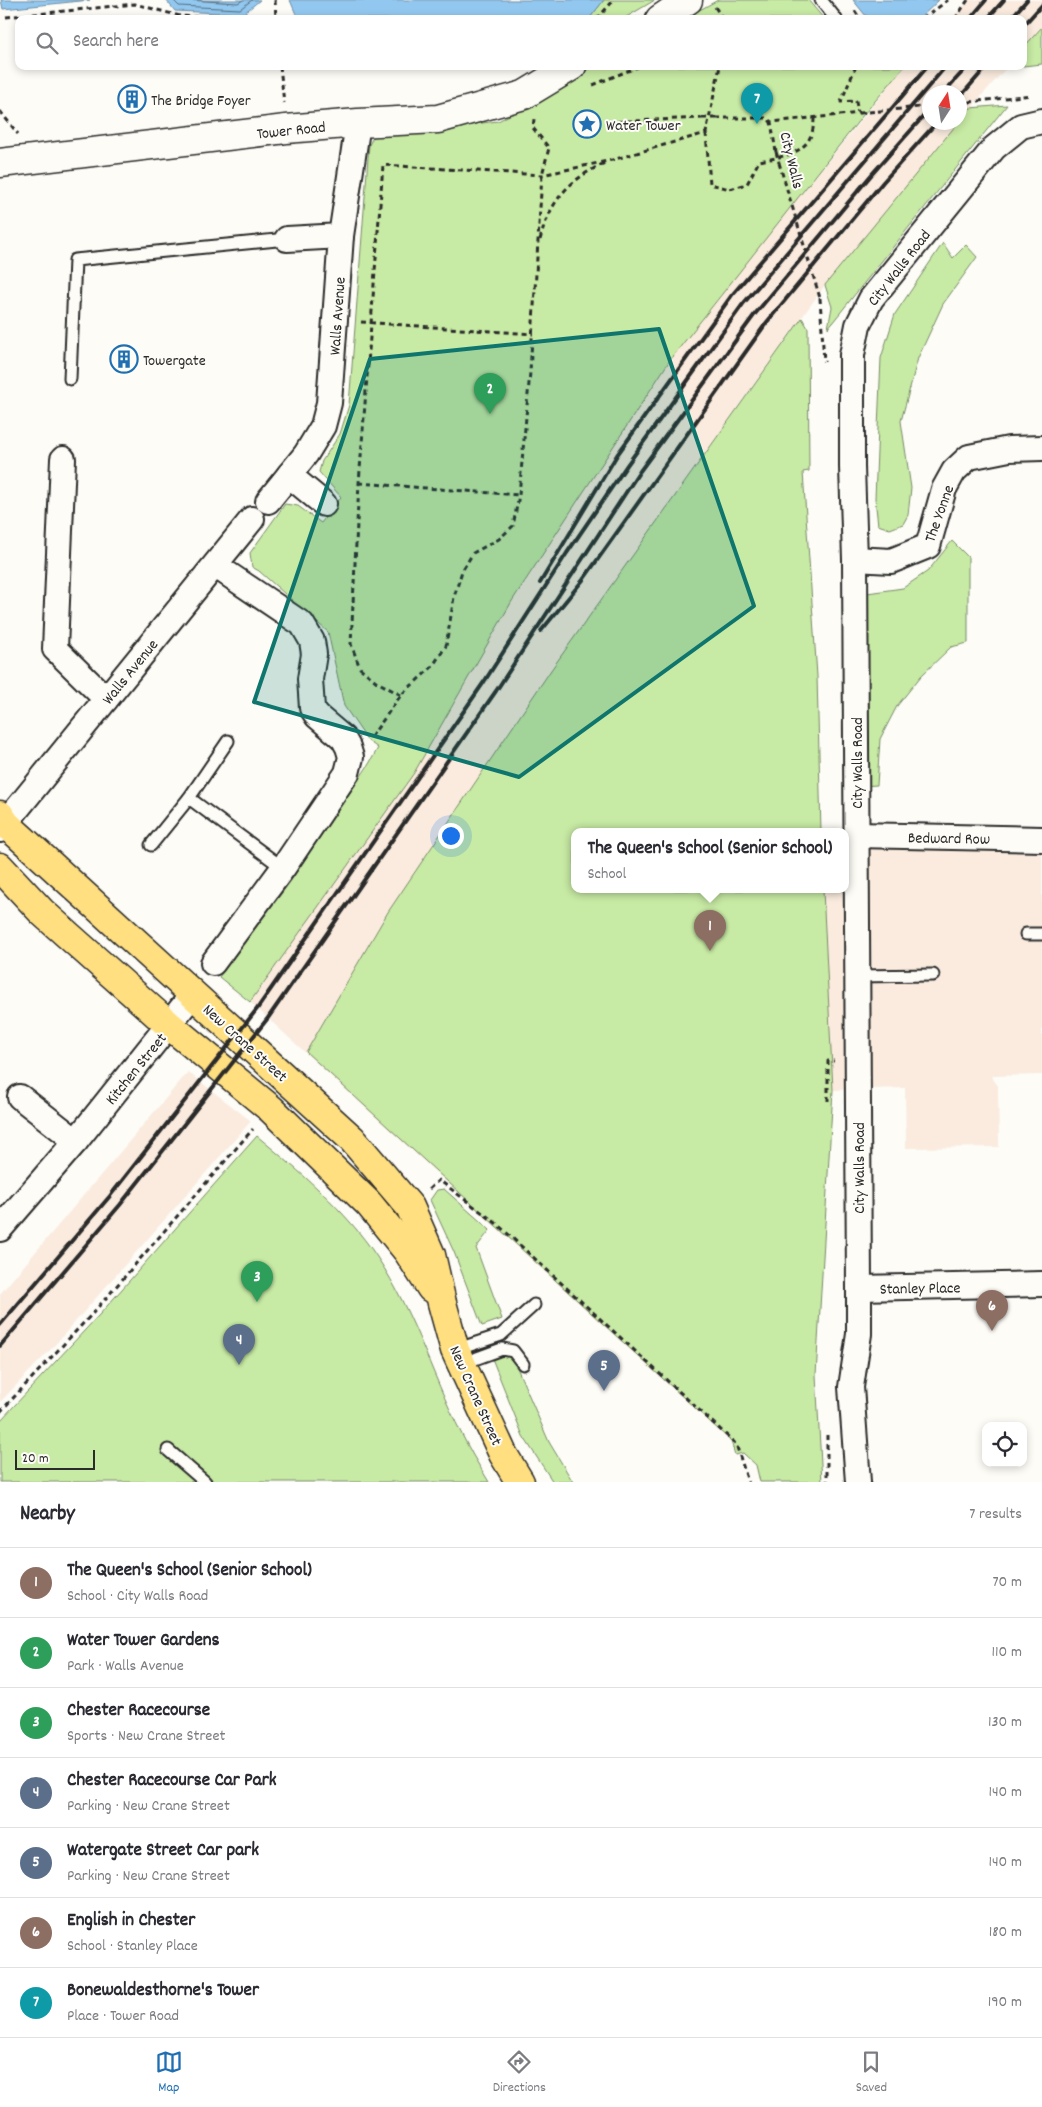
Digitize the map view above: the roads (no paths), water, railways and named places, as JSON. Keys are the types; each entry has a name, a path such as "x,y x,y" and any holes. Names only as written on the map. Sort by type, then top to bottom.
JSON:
{"main road":[{"name":"New Crane Street","path":"2,823 352,1139 410,1207 431,1255 442,1304 458,1357 502,1454 520,1482"},
{"name":"New Crane Street","path":"0,866 42,912 169,1025 271,1109 369,1204 408,1252 442,1304"}],"street":[{"path":"669,15 700,2"},
{"name":"Tower Road","path":"0,163 286,129 438,119 524,95 580,76"},
{"name":"City Walls Road","path":"858,1482 851,1387 859,1334 855,559 852,467 852,354 858,325 871,299 994,148 1021,126 1042,122"},
{"name":"Walls Avenue","path":"268,501 306,454 323,426 329,403 341,236 358,123"},
{"path":"287,239 341,236"},
{"name":"The Yonne","path":"855,559 891,561 928,546 944,489 954,471 969,457 1009,449 1042,448"},
{"path":"63,459 55,649 106,699"},
{"path":"289,475 324,504"},
{"name":"Walls Avenue","path":"2,823 216,566 252,519"},
{"path":"213,964 283,868 347,774 351,757 343,738 317,716 312,708 310,679 314,654 312,642 302,624 216,566"},
{"name":"Bedward Row","path":"856,835 1042,839"},
{"name":"Kitchen Street","path":"0,1229 76,1141 193,994"},
{"path":"20,1097 76,1141"},
{"name":"Stanley Place","path":"859,1288 1042,1284"}],"lane":[{"path":"821,0 833,15"},
{"path":"70,379 75,260 287,239"},
{"path":"151,845 189,798 228,741"},
{"path":"189,798 283,868"},
{"path":"1026,934 1042,934"},
{"path":"856,976 933,975"},
{"path":"458,1357 501,1335 534,1305"},
{"path":"458,1357 502,1349 512,1351 523,1364"},
{"path":"168,1450 205,1482"}],"water":[{"path":"1,0 90,0 3,9"},
{"path":"166,0 260,0 243,14 175,11"},
{"path":"290,0 604,0 592,15 296,15"},
{"path":"853,0 939,0 923,15 865,15"}],"railway":[{"path":"973,15 986,0"},
{"path":"991,15 1004,0"},
{"path":"1014,15 1027,0"},
{"path":"1027,22 1042,5"},
{"path":"540,583 617,455 732,295 925,70"},
{"path":"0,1325 110,1196 257,1009 484,682 567,553 627,465 743,304 943,70"},
{"path":"950,85 964,70"},
{"path":"967,89 984,70"},
{"path":"0,1346 120,1205 268,1018 496,691 640,471 755,314 872,174 922,118"},
{"path":"541,631 583,580 767,322 883,182 930,130"}],"place":[{"name":"The Bridge Foyer","path":"132,99"},
{"name":"Water Tower","path":"587,124"},
{"name":"Bonewaldesthorne's Tower","path":"757,124"},
{"name":"Towergate","path":"124,359"},
{"name":"Water Tower Gardens","path":"490,414"},
{"name":"The Queen's School (Senior School)","path":"710,951"},
{"name":"Chester Racecourse","path":"257,1302"},
{"name":"English in Chester","path":"992,1331"},
{"name":"Chester Racecourse Car Park","path":"239,1365"},
{"name":"Watergate Street Car park","path":"604,1391"}]}
